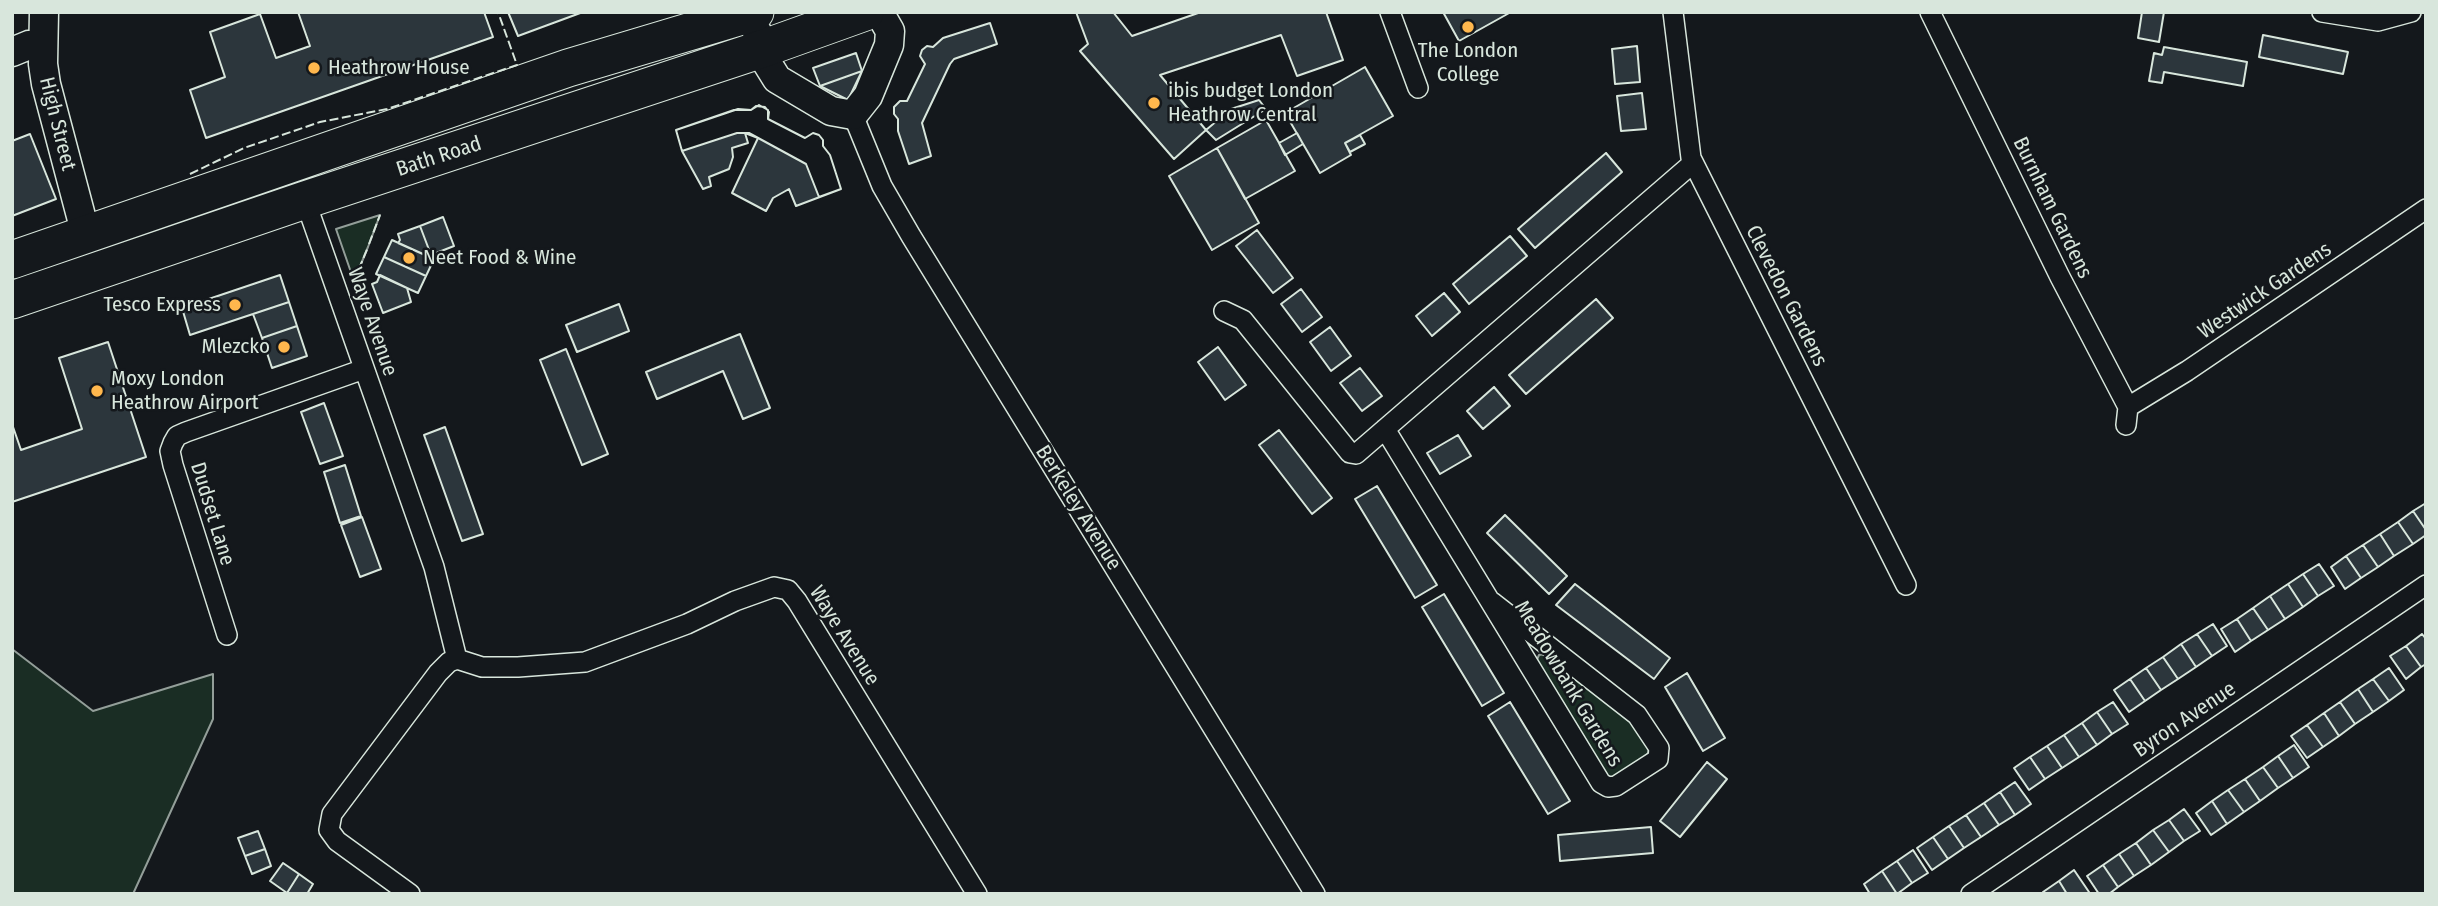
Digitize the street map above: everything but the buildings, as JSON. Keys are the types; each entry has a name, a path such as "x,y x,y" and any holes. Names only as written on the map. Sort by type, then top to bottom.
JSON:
{"highway":[{"name":"Bath Road","path":"12,260 568,68 755,12"},
{"name":"Bath Road","path":"12,300 865,12"},
{"path":"305,200 302,189 305,172 315,154"}],"street":[{"name":"High Street","path":"44,12 42,44 46,84 86,234"},
{"path":"761,12 757,37 759,50 777,79 831,111 853,115 868,96 887,53 890,31 879,12"},
{"path":"1390,12 1418,88"},
{"name":"Clevedon Gardens","path":"1673,12 1693,163 1906,586"},
{"name":"Burnham Gardens","path":"1930,12 2042,236 2127,416"},
{"path":"2322,12 2378,21 2411,12"},
{"path":"12,52 29,45 42,44"},
{"name":"Berkeley Avenue","path":"853,115 882,186 911,236 1315,894"},
{"path":"1224,311 1243,320 1350,453 1356,454 1693,163"},
{"name":"Waye Avenue","path":"305,200 435,567 457,659 482,667 585,662 687,624 735,601 774,587 788,590 977,894"},
{"name":"Westwick Gardens","path":"2127,416 2187,371 2426,209"},
{"name":"Dudset Lane","path":"227,635 173,465 170,451 173,443 177,436 186,432 364,369"},
{"name":"Meadowbank Gardens","path":"1385,429 1601,783 1608,787 1616,786 1658,759 1659,748 1637,715 1492,602"},
{"name":"Byron Avenue","path":"1970,894 2426,585"},
{"path":"410,894 337,841 329,830 330,822 332,814 438,673 449,662 457,659"}],"green space":[{"path":"380,215 368,247 354,281 336,229"},
{"path":"12,649 93,711 213,674 213,719 133,894 12,894"},
{"path":"1545,654 1630,721 1649,749 1647,756 1617,777 1608,778 1536,662 1539,655"}],"fence":[{"path":"190,174 244,148 320,122 387,109 517,65 498,12"},
{"path":"369,244 380,215"},
{"path":"354,281 368,247"}],"place":[{"name":"The London College","path":"1468,27"},
{"name":"Heathrow House","path":"314,68"},
{"name":"ibis budget London Heathrow Central","path":"1154,103"},
{"name":"Neet Food & Wine","path":"409,258"},
{"name":"Tesco Express","path":"235,305"},
{"name":"Mlezcko","path":"284,347"},
{"name":"Moxy London Heathrow Airport","path":"97,391"}]}
